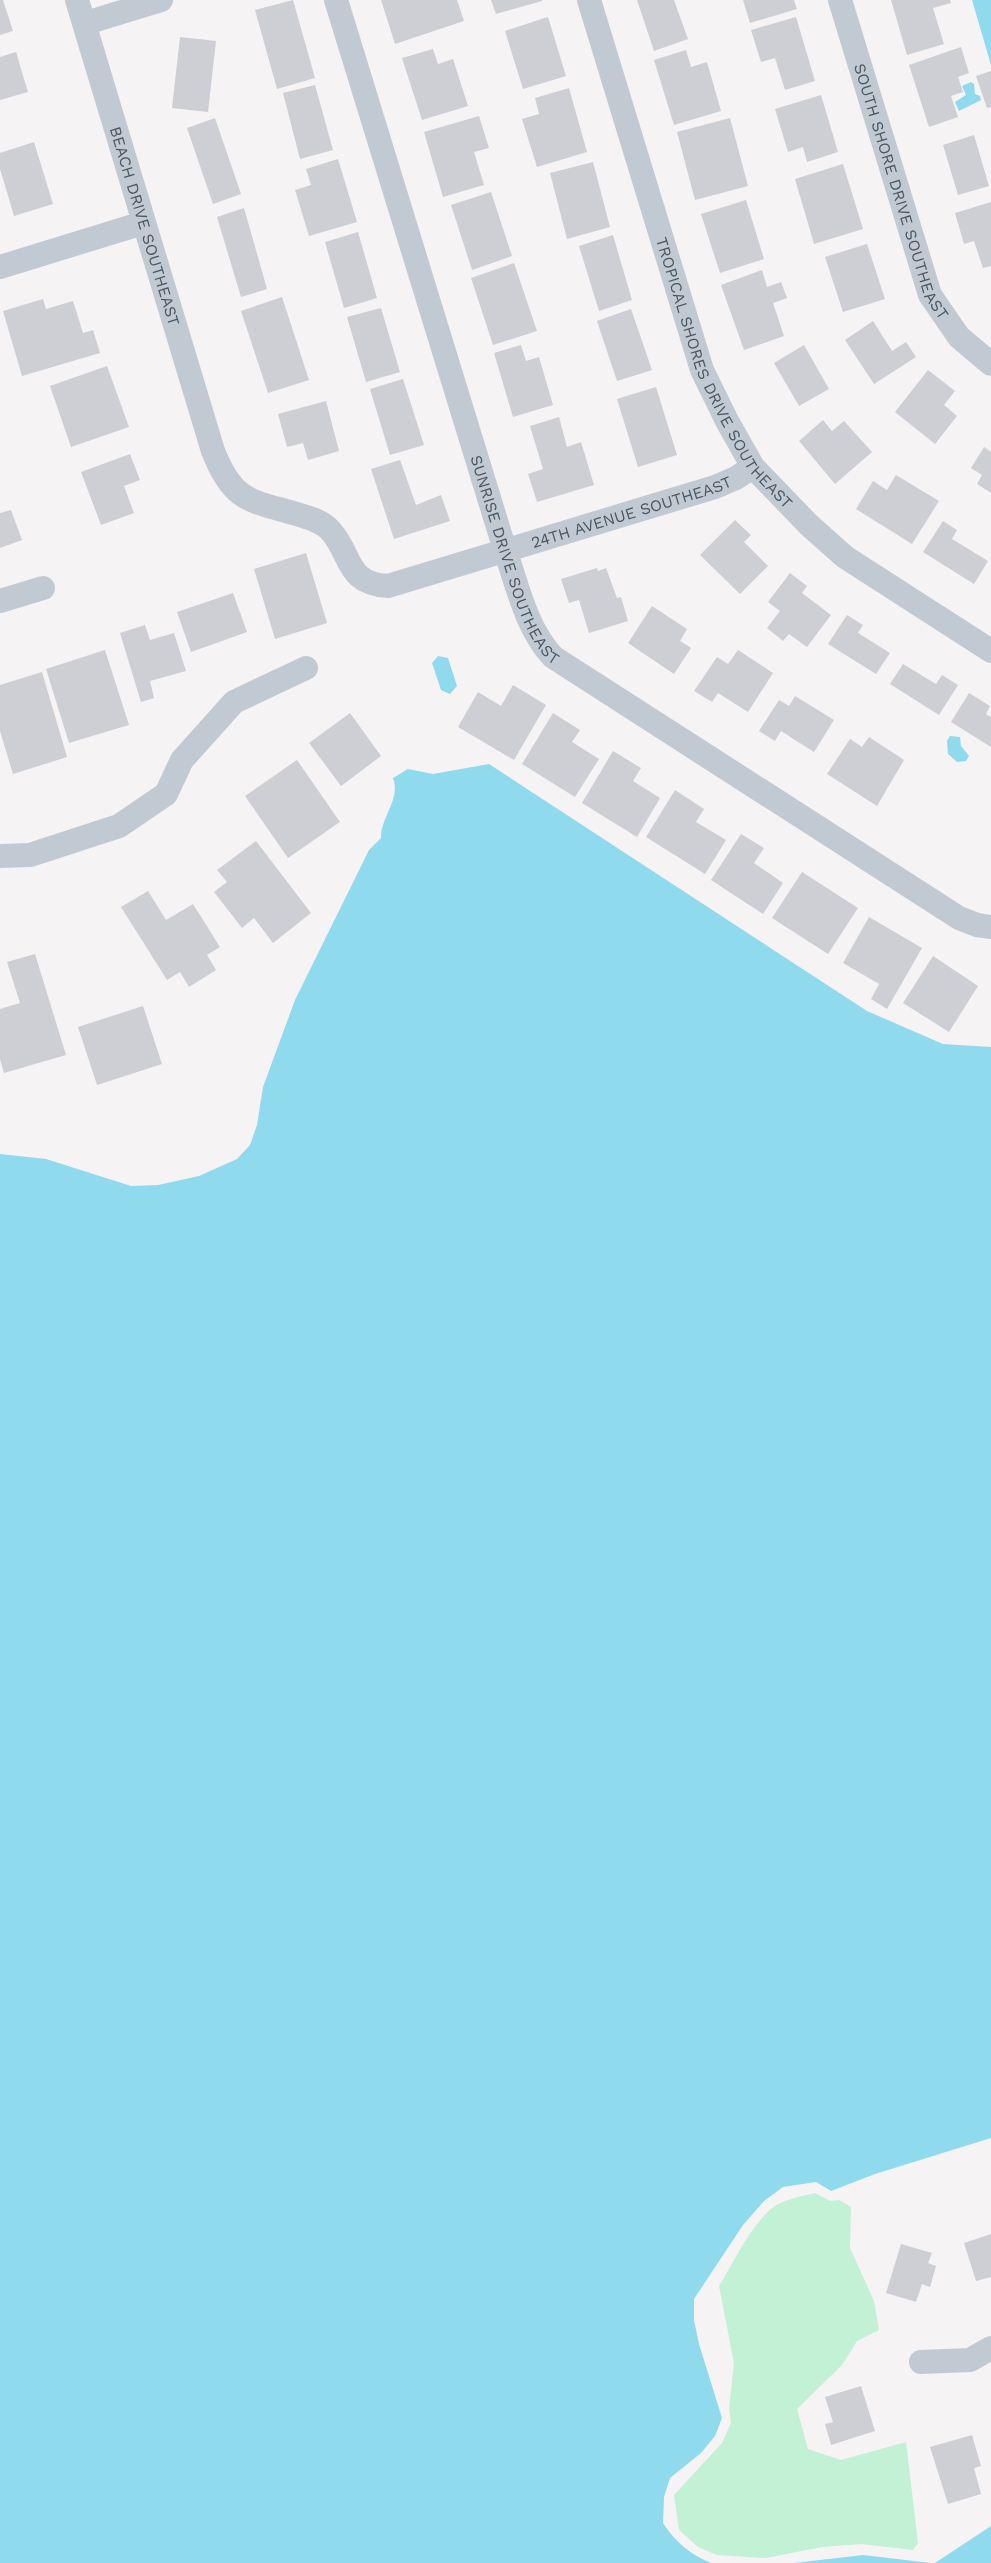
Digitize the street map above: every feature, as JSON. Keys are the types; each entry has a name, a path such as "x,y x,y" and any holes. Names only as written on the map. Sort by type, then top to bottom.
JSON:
{"street":[{"name":"BEACH DRIVE SOUTHEAST","path":"77,0 86,23 143,223 213,451"},
{"path":"86,23 161,0"},
{"name":"SUNRISE DRIVE SOUTHEAST","path":"336,0 505,550 531,628 540,643 553,657 959,918 977,925 991,927"},
{"name":"TROPICAL SHORES DRIVE SOUTHEAST","path":"589,0 702,370 753,467 809,525 845,556 991,651"},
{"name":"SOUTH SHORE DRIVE SOUTHEAST","path":"840,0 930,295 959,337 991,364"},
{"path":"0,267 143,223"},
{"name":"24TH AVENUE SOUTHEAST","path":"213,451 223,475 240,494 259,505 314,519 329,529 361,579 374,585 388,586 715,488 753,467"},
{"path":"0,601 43,588"},
{"path":"0,856 30,855 119,826 166,794 182,760 234,702 306,668"},
{"path":"921,2362 970,2360 991,2348"}],"green space":[{"path":"815,2193 830,2201 839,2200 851,2207 850,2248 874,2301 879,2330 857,2341 842,2365 797,2409 808,2449 841,2460 906,2442 918,2543 913,2550 862,2544 822,2547 766,2558 717,2555 698,2547 679,2530 674,2495 722,2443 731,2423 729,2408 734,2363 719,2286 751,2232 767,2213 784,2201"}],"water":[{"path":"972,0 991,0 991,65"},
{"path":"971,82 974,84 975,94 980,96 981,100 959,111 955,102 966,95 962,86"},
{"path":"438,656 448,658 457,686 450,694 441,690 432,663"},
{"path":"950,736 960,737 961,746 969,756 966,761 957,762 948,754 947,741"},
{"path":"489,764 867,1011 943,1044 991,1047 991,2138 875,2174 831,2191 816,2182 783,2187 764,2201 743,2225 694,2299 694,2320 699,2344 722,2418 715,2436 701,2453 670,2478 664,2497 663,2523 684,2547 711,2563 0,2563 0,1154 46,1159 131,1186 158,1185 199,1176 237,1159 250,1145 257,1125 263,1087 295,1000 369,850 381,838 384,822 393,800 395,786 393,778 408,769 433,774"},
{"path":"991,2526 991,2563 935,2563"},
{"path":"863,2555 931,2563 794,2563"}],"building":[{"path":"0,0 3,0 13,31 0,35"},
{"path":"293,0 315,78 277,89 255,10"},
{"path":"381,0 457,0 464,21 395,44"},
{"path":"491,0 542,0 542,1 496,14"},
{"path":"637,0 674,0 688,39 654,51"},
{"path":"743,0 794,0 797,9 750,23"},
{"path":"891,0 950,0 951,3 933,8 944,44 907,55"},
{"path":"548,17 566,76 523,89 505,31"},
{"path":"796,17 815,81 785,90 775,58 761,62 751,30"},
{"path":"180,37 216,41 208,112 172,108"},
{"path":"961,47 969,73 958,77 963,92 951,96 958,117 929,127 909,65"},
{"path":"433,49 438,64 453,59 468,106 422,120 402,58"},
{"path":"686,50 691,67 707,62 721,111 674,125 654,60"},
{"path":"16,52 28,92 0,100 0,57"},
{"path":"991,71 991,107 987,108 976,76"},
{"path":"315,85 333,150 300,159 283,93"},
{"path":"569,88 587,152 537,167 522,119 539,114 535,98"},
{"path":"821,95 838,152 807,162 803,147 788,152 775,109"},
{"path":"479,116 489,148 474,152 484,185 443,197 424,132"},
{"path":"215,118 241,194 213,204 187,128"},
{"path":"730,118 748,186 695,200 677,132"},
{"path":"974,135 989,186 958,195 943,145"},
{"path":"34,142 53,204 14,216 0,169 0,153"},
{"path":"338,159 357,222 309,236 295,190 311,185 306,169"},
{"path":"593,162 610,227 567,239 550,173"},
{"path":"843,164 863,229 814,244 795,179"},
{"path":"491,192 512,256 472,270 451,205"},
{"path":"746,200 764,259 720,273 701,214"},
{"path":"991,202 991,266 983,268 974,241 964,244 955,213"},
{"path":"244,208 267,289 241,297 217,217"},
{"path":"358,232 377,298 344,308 325,242"},
{"path":"613,235 632,300 599,311 579,246"},
{"path":"867,244 885,299 843,312 825,257"},
{"path":"514,263 537,331 493,345 471,278"},
{"path":"762,270 767,287 781,282 787,298 773,303 784,336 744,350 721,285"},
{"path":"282,297 309,380 268,393 241,311"},
{"path":"43,299 46,309 73,301 83,333 93,330 100,353 22,376 3,311"},
{"path":"381,308 400,372 366,382 347,317"},
{"path":"631,309 652,370 617,381 597,321"},
{"path":"873,321 892,351 906,342 916,357 874,384 845,340"},
{"path":"521,345 526,361 539,357 553,405 513,417 494,353"},
{"path":"804,345 829,389 799,406 774,363"},
{"path":"107,366 129,427 71,447 50,386"},
{"path":"928,370 955,391 944,405 957,416 935,444 895,412"},
{"path":"403,379 424,445 390,455 370,389"},
{"path":"656,387 677,455 638,467 617,399"},
{"path":"326,401 339,451 308,460 303,443 287,447 278,414"},
{"path":"559,417 567,447 581,442 594,485 537,502 528,474 543,469 530,426"},
{"path":"823,420 832,431 844,421 872,452 835,484 799,441"},
{"path":"984,447 991,452 991,493 977,484 982,475 971,468"},
{"path":"130,454 140,480 124,486 134,513 101,525 81,472"},
{"path":"400,460 416,505 441,495 450,521 394,539 371,469"},
{"path":"896,475 939,501 912,544 856,509 873,481 887,490"},
{"path":"11,510 22,540 0,548 0,513"},
{"path":"735,520 751,535 744,542 768,566 740,594 700,555"},
{"path":"943,521 957,530 952,539 988,561 974,584 923,552"},
{"path":"306,553 327,623 275,639 254,569"},
{"path":"597,568 598,571 606,568 617,598 621,597 628,621 589,633 579,600 569,603 561,579"},
{"path":"790,573 807,586 802,593 831,615 807,647 789,634 783,641 767,628 780,611 768,602"},
{"path":"233,593 247,632 191,652 177,612"},
{"path":"652,606 687,629 680,641 691,648 674,674 628,643"},
{"path":"847,615 863,625 858,633 890,653 876,674 828,644"},
{"path":"145,625 150,640 174,633 186,671 150,681 154,698 141,702 120,633"},
{"path":"105,650 129,725 69,743 46,669"},
{"path":"738,650 773,673 748,712 718,693 712,702 694,691 717,657 728,664"},
{"path":"903,664 936,684 942,675 958,685 939,715 890,684"},
{"path":"42,672 67,757 13,774 0,731 0,685"},
{"path":"513,685 546,705 514,760 458,727 478,692 501,706"},
{"path":"969,693 990,706 986,714 991,717 991,747 951,722"},
{"path":"795,696 834,720 814,752 781,731 775,741 759,731 779,700 789,706"},
{"path":"350,713 381,756 341,786 309,743"},
{"path":"553,713 580,730 572,742 599,759 575,797 522,764"},
{"path":"869,737 904,760 877,806 827,774 850,739 862,747"},
{"path":"613,751 641,768 633,781 660,798 637,837 582,803"},
{"path":"297,760 340,822 288,858 245,796"},
{"path":"675,790 704,809 696,822 726,840 705,874 646,837"},
{"path":"741,834 764,848 754,863 783,883 763,914 711,880"},
{"path":"256,841 311,913 273,943 254,918 242,928 214,892 227,882 217,870"},
{"path":"802,872 858,908 828,954 772,918"},
{"path":"148,891 166,920 193,904 220,947 207,955 216,970 189,987 180,972 167,980 121,907"},
{"path":"869,917 922,948 887,1009 871,999 879,984 843,963"},
{"path":"35,954 66,1055 4,1073 0,1059 0,1009 20,1003 7,962"},
{"path":"933,956 978,986 949,1032 903,1003"},
{"path":"143,1006 162,1064 97,1085 78,1027"},
{"path":"991,2234 991,2277 976,2281 964,2243"},
{"path":"901,2244 932,2253 928,2263 936,2266 930,2287 922,2284 916,2302 886,2293"},
{"path":"861,2386 875,2431 831,2445 825,2424 833,2422 825,2397"},
{"path":"972,2435 981,2466 974,2468 981,2494 948,2504 930,2447"}]}
